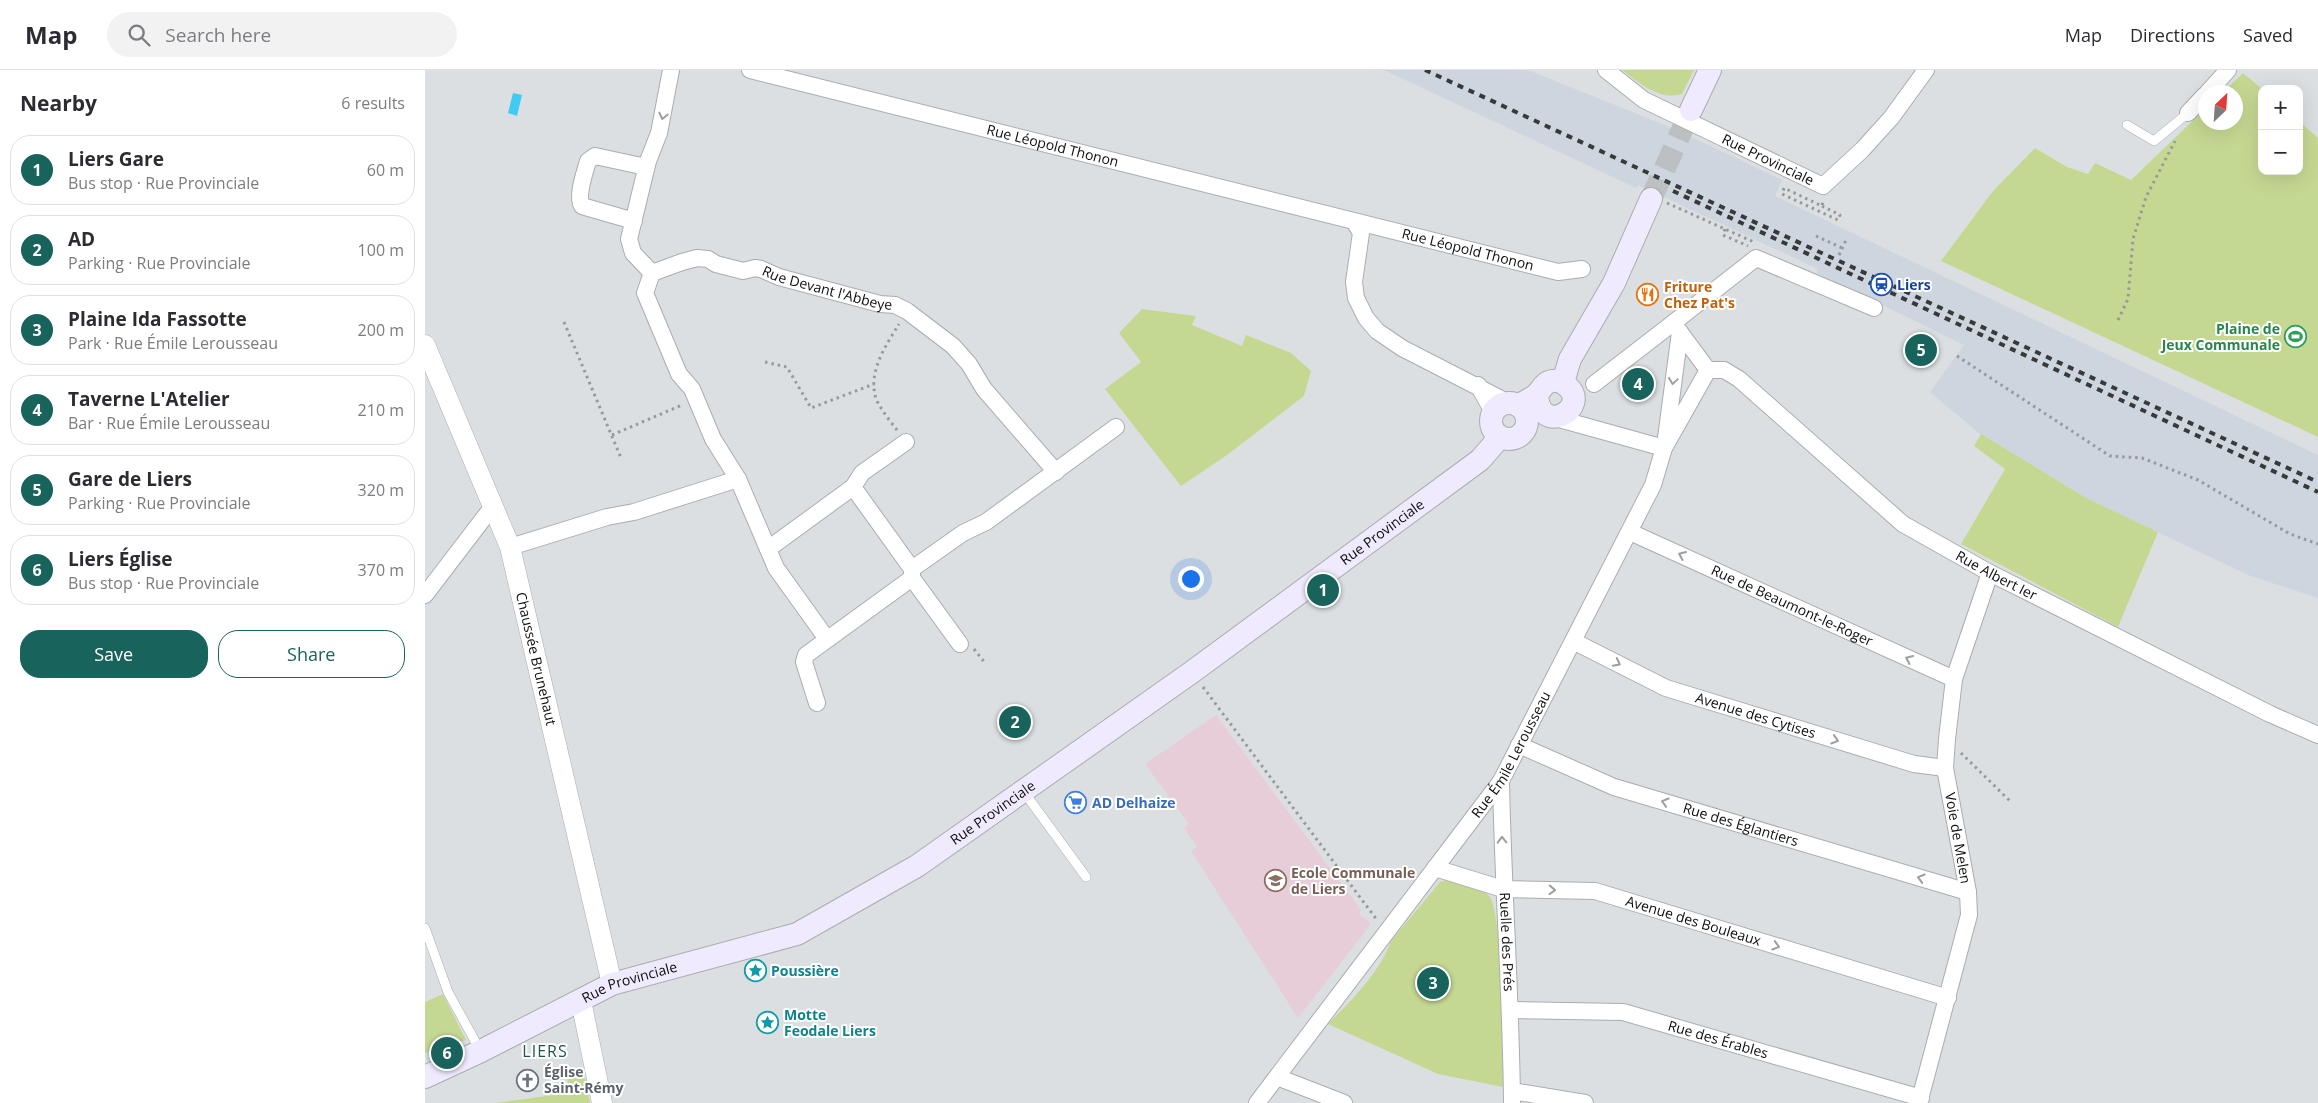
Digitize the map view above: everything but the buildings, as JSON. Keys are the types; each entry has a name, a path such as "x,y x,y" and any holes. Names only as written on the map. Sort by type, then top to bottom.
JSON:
{"main road":[{"path":"1691,110 1710,70"},
{"path":"1568,392 1552,381 1543,385 1526,410 1524,431 1518,437 1509,440 1500,437 1493,431 1490,422 1526,410 1562,416 1570,410 1568,392 1570,359 1614,283 1658,200"},
{"name":"Rue Provinciale","path":"425,1077 581,1001 611,984 797,934 917,866 1193,672 1480,460 1500,437"}],"street":[{"path":"671,70 659,133 647,164 629,239 630,245 633,253 652,273 645,293 679,374 692,390 713,439 737,479 776,568 827,639"},
{"name":"Rue Léopold Thonon","path":"750,70 1355,223 1558,272 1582,268"},
{"name":"Rue Provinciale","path":"1606,70 1644,100 1823,186 1862,150 1891,118 1927,70"},
{"path":"2215,85 2228,70"},
{"path":"2188,114 2198,103"},
{"path":"634,221 582,206 579,198 588,161 595,156 647,164"},
{"path":"1355,223 1361,234 1354,282 1357,298 1366,318 1377,332 1402,348 1478,384 1526,410 1664,448 1677,328"},
{"path":"1594,384 1677,328 1758,252 1874,308"},
{"name":"Rue Devant l'Abbeye","path":"652,273 697,258 708,259 716,264 743,271 755,268 761,269 779,277 871,302 895,305 907,311 953,346 969,364 984,390 1056,472"},
{"path":"1677,328 1708,370"},
{"name":"Chaussée Brunehaut","path":"425,345 511,547 611,984"},
{"name":"Rue Émile Lerousseau","path":"1257,1103 1501,781 1630,532 1653,485 1664,448 1708,370"},
{"name":"Rue Albert Ier","path":"1708,370 1724,370 1739,379 1903,524 1989,573 2270,714 2318,735"},
{"path":"1568,392 1589,426"},
{"path":"817,703 804,662 806,655 963,533 986,522 1116,427"},
{"path":"767,549 853,487 862,473 906,442"},
{"path":"511,547 607,517 634,512 737,479"},
{"path":"853,487 960,644"},
{"path":"425,595 493,506"},
{"name":"Rue de Beaumont-le-Roger","path":"1630,532 1954,679"},
{"name":"Voie de Melen","path":"1920,1101 1969,915 1968,892 1945,768 1954,679 1989,573"},
{"name":"Avenue des Cytises","path":"1573,641 1666,688 1914,764 1945,768"},
{"name":"Rue des Églantiers","path":"1519,745 1615,787 1968,892"},
{"name":"Ruelle des Prés","path":"1501,781 1503,889 1511,1010 1512,1097"},
{"name":"Avenue des Bouleaux","path":"1435,868 1503,889 1595,891 1948,998"},
{"path":"581,1001 602,1103"},
{"name":"Rue des Érables","path":"1511,1010 1623,1012 1920,1101"},
{"path":"1277,1076 1344,1103"},
{"path":"1512,1097 1585,1103"}],"lane":[{"path":"2127,125 2155,141 2188,114"},
{"path":"1023,792 1086,877"},
{"path":"425,928 448,992 481,1051"}],"path":[{"path":"2118,320 2128,299 2133,239 2146,197 2176,139"},
{"path":"1822,206 1823,186"},
{"path":"1784,188 1822,206 1841,215 1838,220 1782,194 1784,188"},
{"path":"1658,200 1725,229 1758,252"},
{"path":"1725,229 1723,235 1758,250 1758,252"},
{"path":"1816,236 1842,248"},
{"path":"1839,255 1846,240"},
{"path":"906,442 877,402 874,384 882,351 907,311"},
{"path":"564,322 621,458"},
{"path":"1957,356 2110,456 2142,458 2198,480 2290,534 2318,544"},
{"path":"765,362 787,367 811,408 874,384"},
{"path":"611,435 696,399"},
{"path":"1193,672 1386,932"},
{"path":"1947,739 2012,803"}],"shaded area":[{"path":"1384,70 1528,70 1677,130 1782,180 1775,196 2318,455 2318,598 2248,575 2086,498 1980,434 1930,392 1964,345 1817,273 1818,269 1638,185 1636,188"},
{"name":"Ecole Communale de Liers","path":"1216,715 1361,910 1359,914 1371,924 1298,1018 1191,851 1197,847 1184,828 1189,824 1145,764"}],"green space":[{"path":"1622,70 1694,70 1682,94 1674,96 1650,90"},
{"path":"2243,73 2258,86 2258,175 2303,175 2303,125 2318,138 2318,437 1941,261 1993,191 2035,148 2067,167 2088,174 2095,163 2131,180 2198,116 2198,130 2243,130 2243,85 2230,85"},
{"path":"1142,309 1196,316 1192,325 1242,346 1246,335 1291,353 1311,371 1304,396 1227,455 1181,486 1105,389 1141,362 1119,333"},
{"path":"1981,434 2086,498 2158,532 2118,627 1961,544 2005,469 1974,446"},
{"path":"1448,880 1471,886 1486,893 1490,897 1494,908 1503,987 1508,1088 1438,1074 1328,1024 1364,986 1380,964 1391,941 1440,882"},
{"path":"443,994 466,1040 425,1053 425,1002"},
{"path":"584,1075 590,1103 495,1103 562,1094 561,1084 568,1083 567,1077"}],"water":[{"path":"513,93 522,95 517,116 508,113"}],"tunnel":[{"path":"1651,199 1691,110"}],"railway":[{"path":"1425,70 2318,482"},
{"path":"1673,191 2318,492"}],"place":[{"name":"Liers","path":"1881,285"},
{"name":"Friture Chez Pat's","path":"1648,295"},
{"name":"Plaine de Jeux Communale","path":"2296,337"},
{"name":"Gare de Liers","path":"1921,350"},
{"name":"Taverne L'Atelier","path":"1638,384"},
{"name":"Liers Gare","path":"1323,590"},
{"name":"AD","path":"1015,722"},
{"name":"AD Delhaize","path":"1076,803"},
{"name":"Ecole Communale de Liers","path":"1275,881"},
{"name":"Poussière","path":"755,971"},
{"name":"Plaine Ida Fassotte","path":"1433,983"},
{"name":"Motte Feodale Liers","path":"768,1023"},
{"name":"Liers Église","path":"447,1053"},
{"name":"Église Saint-Rémy","path":"528,1080"}],"district":[{"name":"LIERS","path":"545,1051"}]}
